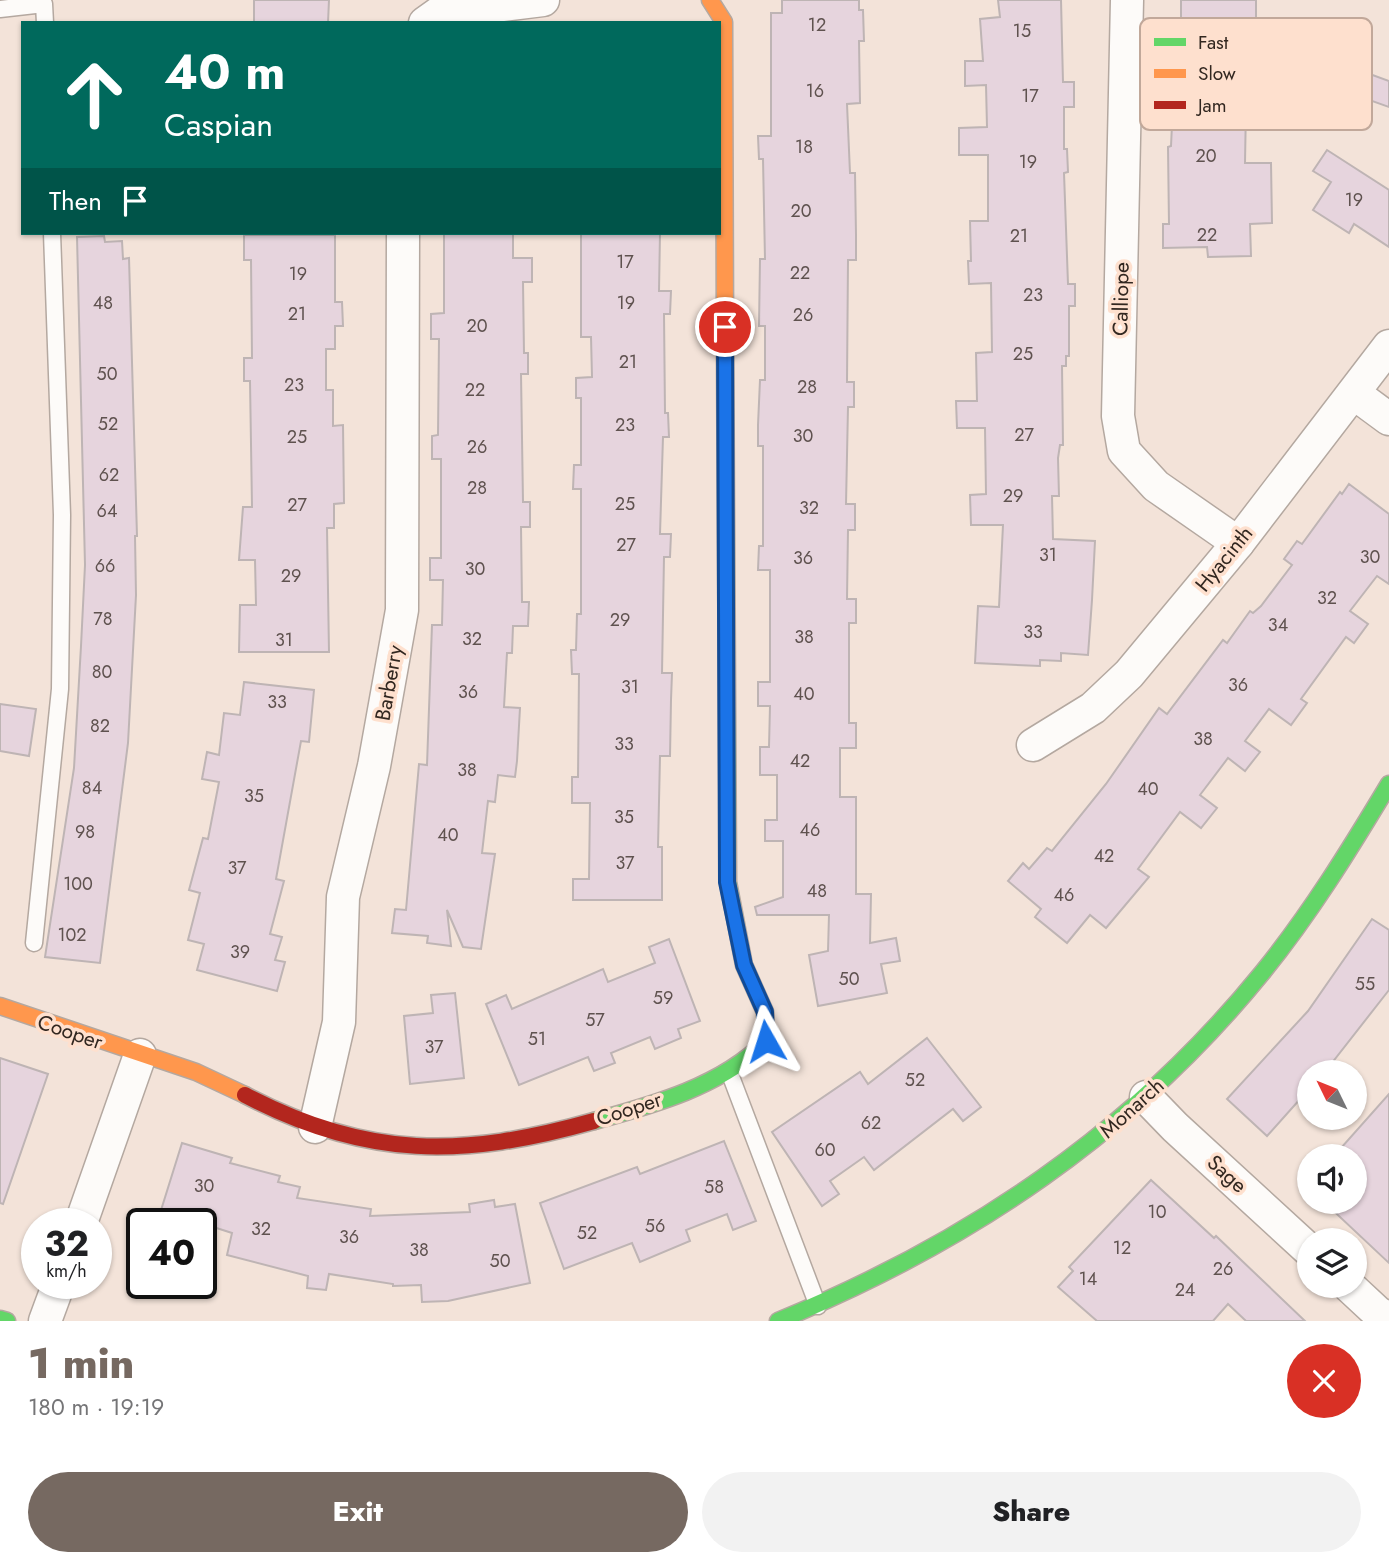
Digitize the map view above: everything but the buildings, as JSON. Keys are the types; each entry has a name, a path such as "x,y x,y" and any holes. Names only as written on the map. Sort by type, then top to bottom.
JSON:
{"street":[{"path":"428,21 439,13 542,0"},
{"name":"Cooper","path":"0,1006 140,1055 195,1071 315,1127 374,1143 436,1149 487,1147 547,1135 614,1115 730,1074 750,1060 766,1041 765,1012 744,965 727,882 724,22 710,0"},
{"name":"Calliope","path":"1127,0 1118,416 1122,439 1125,451 1156,486 1237,543"},
{"name":"Barberry","path":"315,1127 339,1021 343,897 374,766 402,610 403,235"},
{"name":"Hyacinth","path":"1033,745 1093,708 1129,674 1237,543 1389,346"},
{"path":"1354,394 1389,419"},
{"name":"Monarch","path":"778,1321 818,1306 955,1239 1072,1159 1146,1097 1243,996 1292,934 1389,783"},
{"path":"85,1208 140,1055"},
{"name":"Sage","path":"1146,1097 1297,1239"},
{"path":"1362,1298 1378,1313 1389,1318"},
{"path":"45,1321 53,1299"},
{"path":"0,1318 7,1321"}],"lane":[{"path":"0,9 44,4 45,21"},
{"path":"34,943 60,689 62,515 52,235"},
{"path":"730,1074 818,1306"}],"traffic: fast":[{"path":"594,1121 663,1101 708,1082 748,1057 766,1041 765,1012 744,965 728,882 725,338"},
{"path":"778,1321 916,1256 980,1219 1042,1178 1102,1133 1158,1084 1212,1031 1280,951 1329,881 1389,784"},
{"path":"0,1319 7,1321"}],"traffic: slow":[{"path":"710,0 724,22 725,338"},
{"path":"0,1006 196,1072 245,1095"}],"traffic: jam":[{"path":"245,1095 290,1116 333,1131 374,1141 416,1146 501,1142 594,1121"}],"route":[{"path":"725,327 727,882 744,965 765,1012 766,1041"}]}
